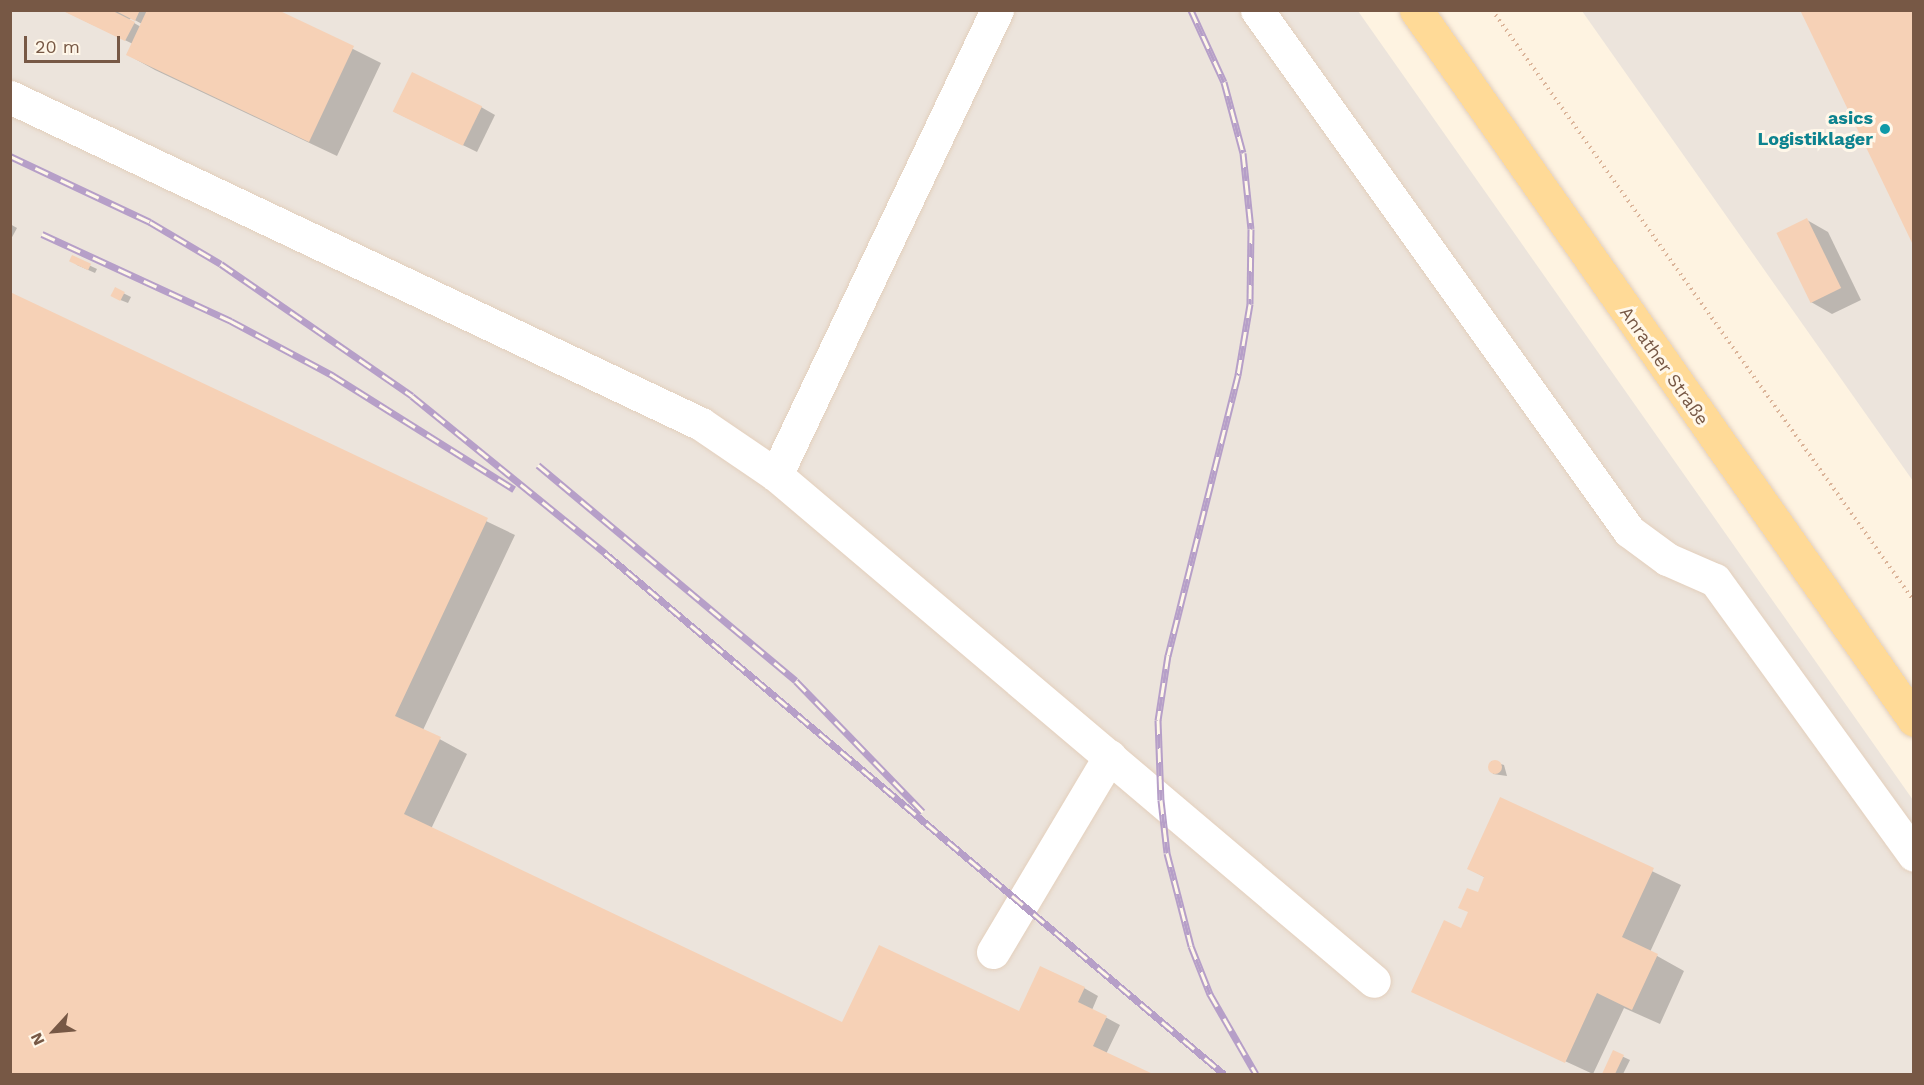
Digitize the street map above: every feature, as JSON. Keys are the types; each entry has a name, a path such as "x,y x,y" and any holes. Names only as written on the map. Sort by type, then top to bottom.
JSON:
{"main road":[{"name":"Anrather Straße","path":"1416,10 1914,720"}],"lane":[{"path":"776,475 997,10"},
{"path":"1257,10 1629,531 1667,559 1715,580 1914,855"},
{"path":"10,97 701,424 776,475 1374,981"},
{"path":"993,952 1110,756"}],"path":[{"path":"1492,10 1914,601"}],"shaded area":[{"path":"10,11 1358,11 1913,800 1913,1074 11,1074"},
{"path":"1582,11 1913,11 1913,481"}],"building":[{"path":"61,10 111,10 135,22 125,41"},
{"path":"114,10 140,10 135,21"},
{"path":"147,10 278,10 354,46 309,142 126,55"},
{"name":"asics Logistiklager","path":"1800,10 1914,10 1914,247"},
{"path":"412,72 482,106 463,146 393,112"},
{"path":"1807,218 1841,288 1811,303 1776,233"},
{"path":"72,255 91,264 88,270 69,261"},
{"path":"115,287 125,292 120,301 110,296"},
{"path":"10,292 488,518 395,716 441,737 404,814 842,1022 879,945 1019,1011 1040,966 1085,987 1078,1002 1107,1016 1093,1046 1153,1074 10,1074"},
{"path":"1495,760 1500,762 1502,767 1500,772 1495,774 1490,772 1488,767 1490,762"},
{"path":"1500,797 1654,868 1622,937 1658,954 1632,1010 1597,993 1565,1063 1411,992 1444,920 1461,928 1468,912 1458,908 1467,888 1478,892 1484,877 1467,869"},
{"path":"1613,1050 1624,1055 1615,1074 1602,1074"}],"railway":[{"path":"1191,10 1224,82 1243,153 1251,229 1250,304 1238,375 1168,655 1158,720 1161,800 1167,853 1191,946 1210,994 1256,1074"},
{"path":"10,156 150,222 221,264 412,396 605,553 1224,1074"},
{"path":"42,234 231,321 332,375 514,489"},
{"path":"538,465 796,681 923,812"}],"place":[{"name":"asics Logistiklager","path":"1885,129"}]}
